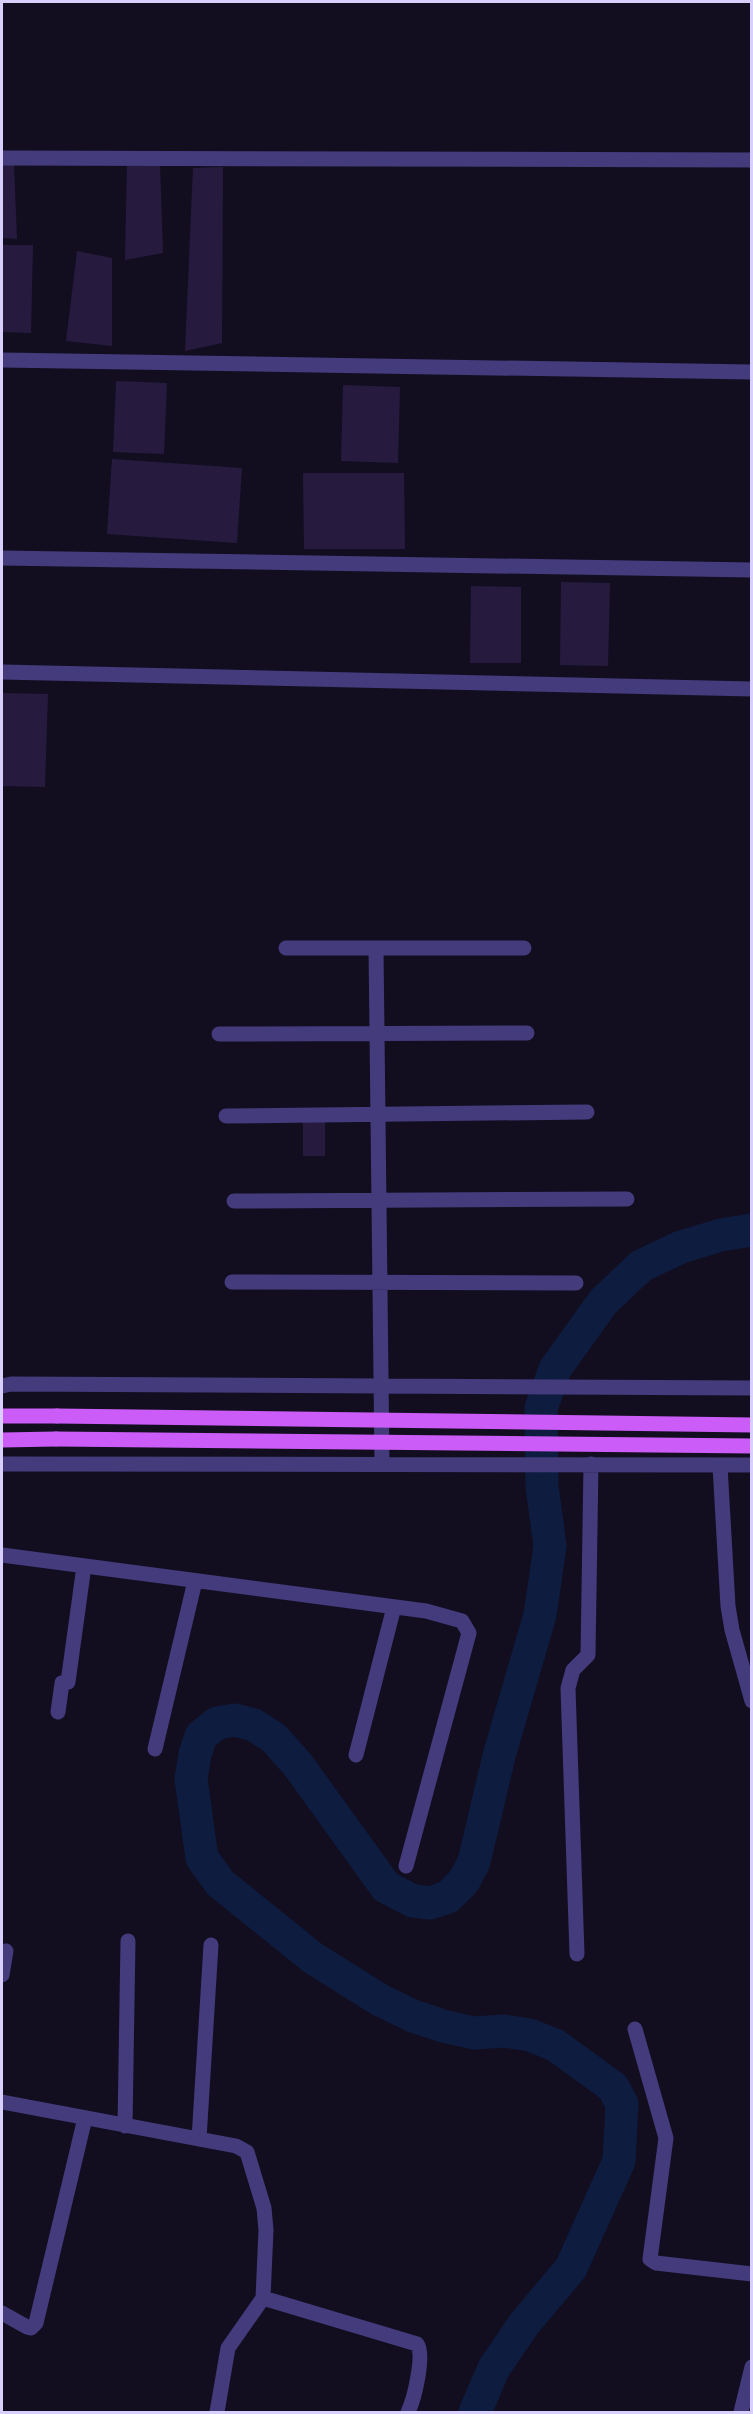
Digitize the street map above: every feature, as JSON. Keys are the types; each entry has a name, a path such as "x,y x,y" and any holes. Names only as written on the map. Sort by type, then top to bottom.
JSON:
{"main road":[{"path":"2,1416 752,1425"},
{"path":"2,1440 752,1446"}],"street":[{"path":"2,158 752,160"},
{"path":"2,360 752,372"},
{"path":"2,558 752,570"},
{"path":"2,672 752,690"},
{"path":"286,948 524,948"},
{"path":"376,948 382,1463"},
{"path":"219,1034 527,1033"},
{"path":"226,1116 587,1112"},
{"path":"234,1201 627,1199"},
{"path":"232,1282 576,1282"},
{"path":"2,1386 12,1384 752,1388"},
{"path":"2,1464 752,1465"},
{"path":"577,1954 568,1688 573,1670 588,1654 587,1465"},
{"path":"720,1466 728,1606 732,1630 752,1701"},
{"path":"2,1555 426,1611 462,1621 469,1633 406,1866"},
{"path":"58,1712 62,1683 68,1682 84,1566"},
{"path":"155,1749 195,1581"},
{"path":"356,1755 393,1607"},
{"path":"125,2126 128,1941"},
{"path":"199,2139 211,1945"},
{"path":"2,1975 6,1951"},
{"path":"635,2029 666,2138 650,2259 656,2263 752,2274"},
{"path":"2,2102 236,2146 247,2152 264,2208 266,2230 263,2298 228,2348 218,2412"},
{"path":"2,2313 27,2327 31,2328 36,2323 85,2118"},
{"path":"263,2298 417,2344 420,2353 414,2399 408,2412"},
{"path":"741,2412 751,2368"}],"building":[{"path":"127,163 160,165 163,253 125,260"},
{"path":"2,165 14,165 17,239 2,238"},
{"path":"223,167 222,343 185,351 193,168"},
{"path":"2,245 33,245 31,333 2,332"},
{"path":"77,251 112,258 112,346 66,341"},
{"path":"116,381 167,383 164,454 113,452"},
{"path":"343,385 400,387 398,463 341,461"},
{"path":"112,459 242,468 237,543 107,534"},
{"path":"303,473 404,473 405,549 304,549"},
{"path":"561,582 610,583 608,666 560,665"},
{"path":"471,586 521,587 521,663 470,663"},
{"path":"2,693 48,694 45,787 2,786"},
{"path":"303,1122 325,1122 325,1156 303,1156"}],"waterway":[{"path":"475,2412 494,2368 524,2324 571,2268 619,2161 622,2104 613,2087 555,2045 530,2035 504,2031 474,2033 443,2026 413,2016 380,2000 313,1958 220,1883 202,1858 191,1779 195,1754 201,1736 217,1723 235,1720 254,1725 274,1738 298,1765 386,1887 413,1901 430,1903 448,1897 464,1881 474,1862 499,1756 540,1615 550,1546 542,1486 541,1408 555,1369 603,1302 641,1266 681,1247 721,1235 752,1230"}]}
